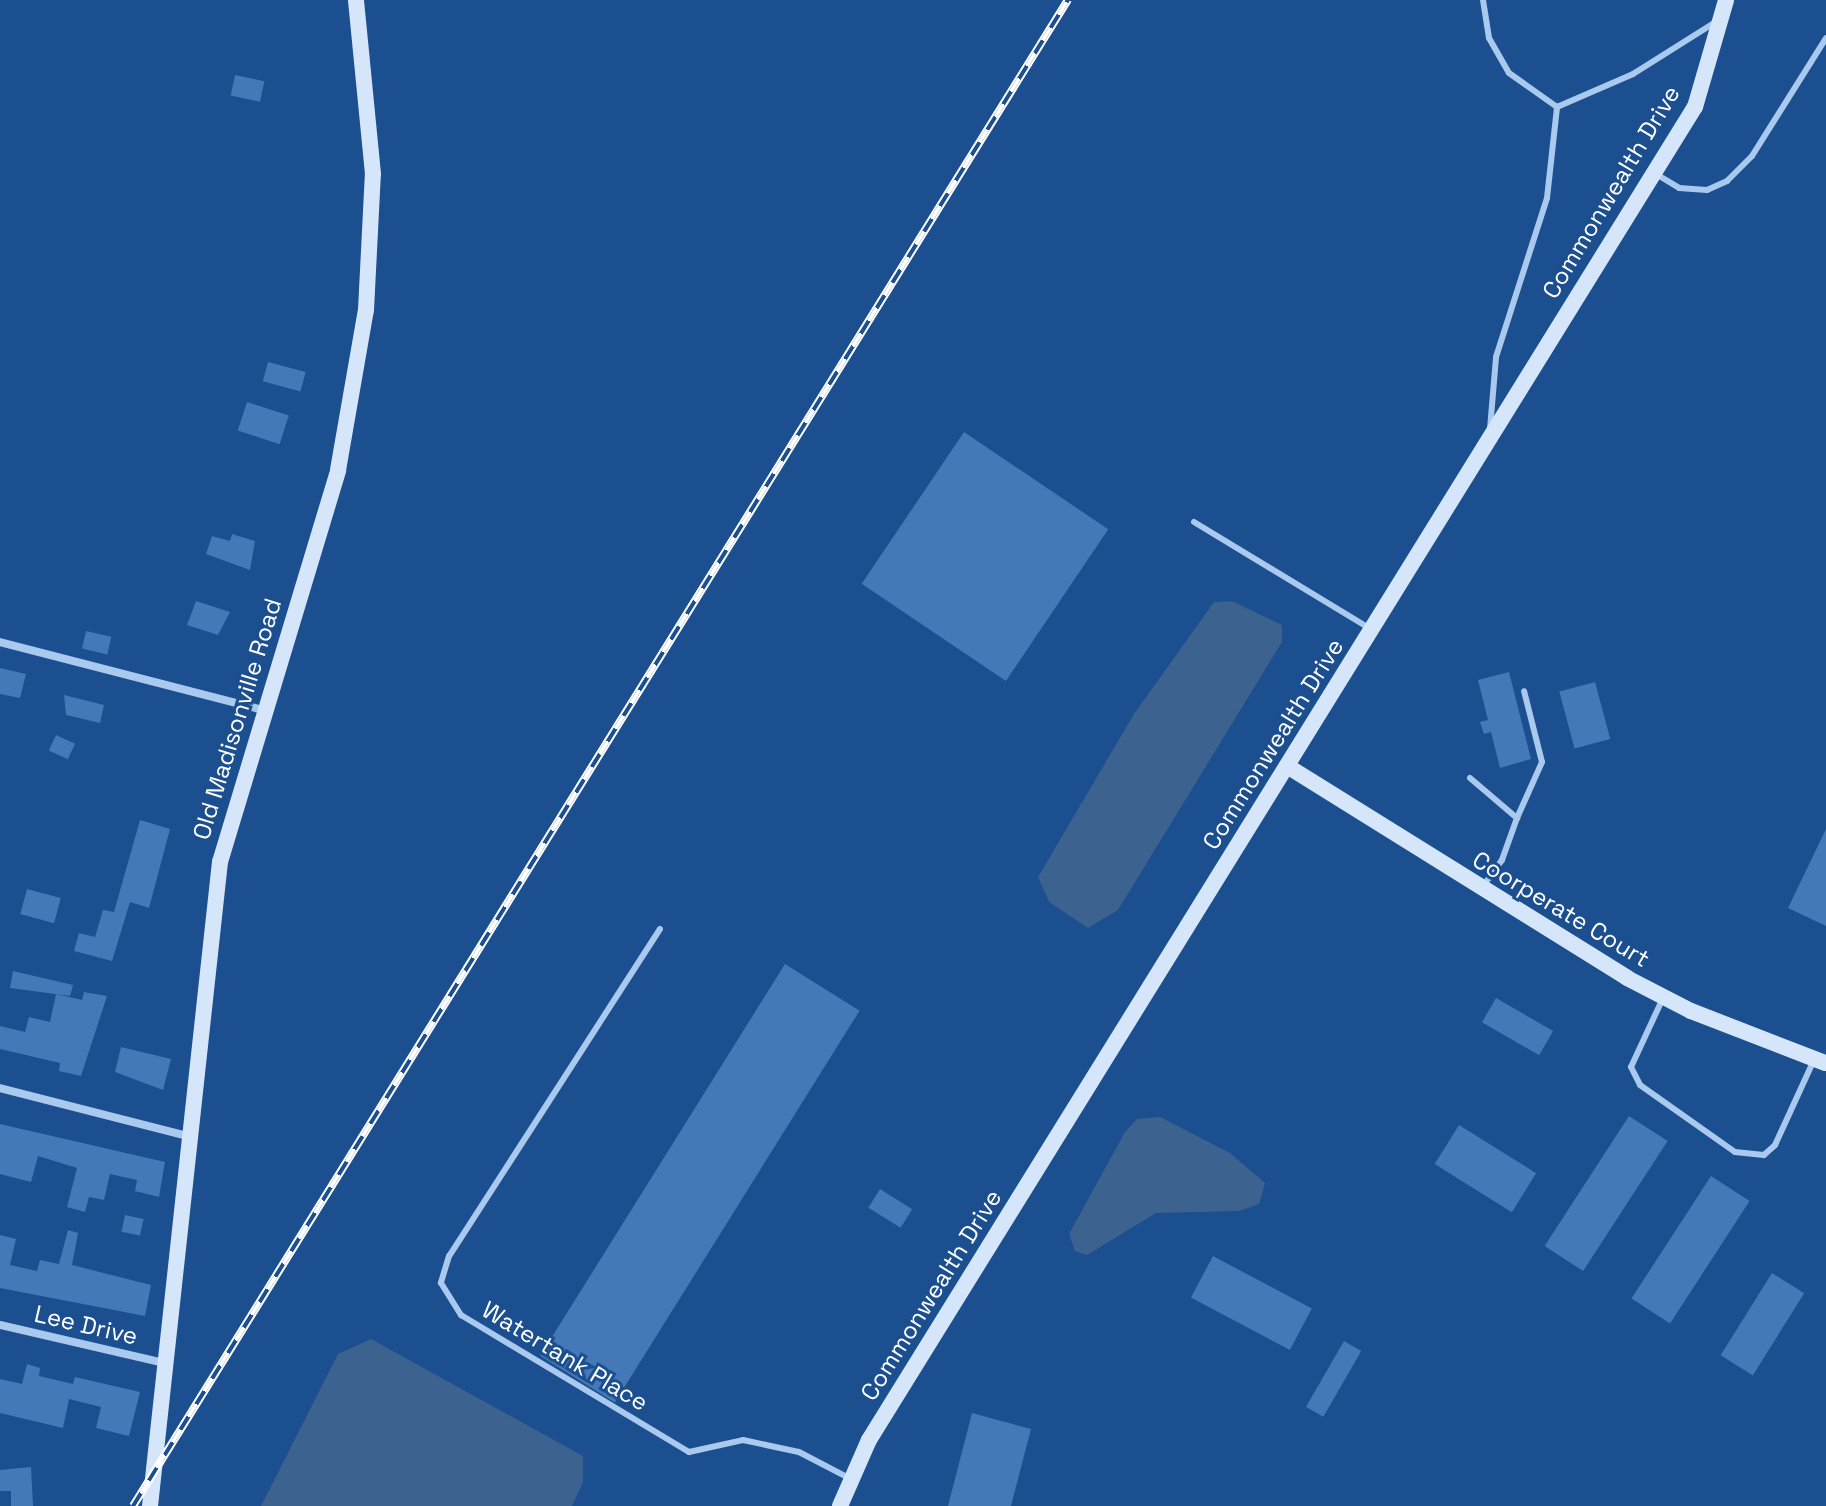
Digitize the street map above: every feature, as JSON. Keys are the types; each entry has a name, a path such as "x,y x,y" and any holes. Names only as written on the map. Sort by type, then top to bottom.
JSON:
{"street":[{"name":"Old Madisonville Road","path":"150,1506 187,1136 220,862 262,710 338,470 366,310 373,174 356,0"},
{"name":"Commonwealth Drive","path":"840,1506 849,1478 1695,107 1726,0"},
{"path":"0,642 262,710"},
{"name":"Coorperate Court","path":"1287,766 1481,889 1663,997 1820,1061"},
{"path":"0,1088 187,1136"},
{"name":"Lee Drive","path":"0,1325 164,1363"}],"lane":[{"path":"1483,0 1489,38 1509,73 1557,107"},
{"path":"1557,107 1633,74 1723,17"},
{"path":"1655,173 1679,188 1707,190 1727,181 1752,156 1826,38"},
{"path":"1489,440 1496,357 1547,198 1557,107"},
{"path":"1194,522 1374,630"},
{"path":"1481,889 1502,860 1542,762 1524,691"},
{"path":"1470,778 1517,818"},
{"name":"Watertank Place","path":"660,929 449,1256 441,1283 461,1315 689,1452 743,1440 799,1452 849,1478"},
{"path":"1663,997 1635,1052 1636,1076 1735,1152 1764,1155 1775,1145 1820,1061"}],"water":[{"path":"1232,601 1282,625 1282,642 1118,910 1088,928 1049,902 1038,877 1134,714 1214,602"},
{"path":"1160,1117 1230,1153 1265,1183 1259,1204 1239,1211 1156,1213 1087,1255 1075,1251 1069,1234 1125,1132 1137,1119"},
{"path":"371,1339 583,1456 583,1482 572,1506 261,1506 338,1354"}],"building":[{"path":"235,75 264,81 260,102 231,96"},
{"path":"268,362 306,372 300,391 263,381"},
{"path":"247,402 289,416 280,444 238,431"},
{"path":"964,432 1108,529 1006,681 862,584"},
{"path":"232,534 255,541 250,570 206,554 212,536 230,541"},
{"path":"196,601 230,612 218,635 187,625"},
{"path":"86,631 111,637 107,654 82,649"},
{"path":"0,668 26,674 20,698 0,694"},
{"path":"1509,672 1531,759 1500,768 1491,732 1484,734 1480,722 1488,720 1478,680"},
{"path":"1595,682 1610,739 1575,749 1559,692"},
{"path":"64,695 104,705 100,723 66,715"},
{"path":"56,735 75,744 68,759 49,750"},
{"path":"140,820 170,829 149,908 130,902 112,961 74,951 79,933 95,937 103,910 114,912"},
{"path":"1826,829 1826,926 1788,908"},
{"path":"27,889 61,898 54,923 20,914"},
{"path":"785,964 860,1011 615,1402 540,1356"},
{"path":"13,971 73,985 70,996 10,988"},
{"path":"84,992 107,996 81,1076 59,1071 60,1063 0,1049 0,1026 25,1032 29,1017 50,1022 56,994 82,1000"},
{"path":"1496,998 1553,1031 1539,1055 1482,1022"},
{"path":"121,1047 171,1059 163,1090 115,1072"},
{"path":"1629,1116 1668,1141 1583,1271 1545,1246"},
{"path":"0,1124 165,1162 159,1197 135,1191 137,1180 110,1174 104,1200 89,1197 85,1212 67,1207 77,1168 38,1156 31,1182 0,1174"},
{"path":"1459,1125 1536,1173 1512,1212 1435,1164"},
{"path":"1711,1176 1750,1201 1670,1323 1631,1298"},
{"path":"880,1189 912,1209 901,1228 868,1208"},
{"path":"125,1215 144,1219 140,1236 121,1232"},
{"path":"68,1230 78,1233 72,1265 151,1285 145,1316 0,1288 0,1235 16,1239 10,1265 37,1271 40,1260 59,1264"},
{"path":"1213,1256 1312,1309 1290,1350 1191,1297"},
{"path":"1772,1273 1804,1293 1753,1375 1721,1355"},
{"path":"1344,1341 1361,1351 1323,1417 1306,1407"},
{"path":"27,1364 40,1368 39,1376 73,1384 75,1377 140,1392 129,1436 96,1428 101,1407 69,1399 63,1428 0,1413 0,1379 22,1384"},
{"path":"972,1413 1031,1429 1011,1506 948,1506"},
{"path":"31,1467 33,1506 11,1506 11,1491 0,1491 0,1470"}],"railway":[{"path":"133,1506 1068,0"}]}
